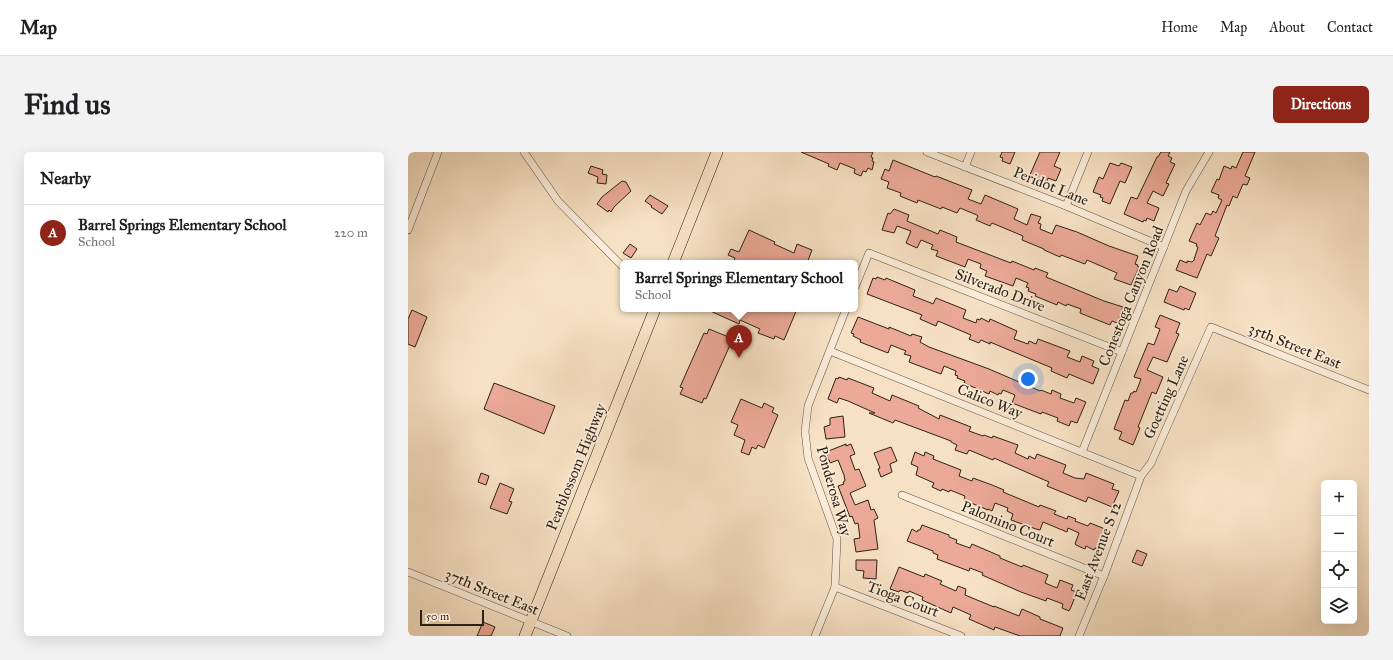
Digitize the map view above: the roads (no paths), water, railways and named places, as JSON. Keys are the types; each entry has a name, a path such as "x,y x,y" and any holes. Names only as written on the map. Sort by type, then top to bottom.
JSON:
{"main road":[{"path":"674,260 717,152"},
{"name":"Pearblossom Highway","path":"525,636 654,312"}],"street":[{"path":"408,230 438,152"},
{"path":"524,152 558,201 620,264"},
{"name":"Peridot Lane","path":"926,152 1066,206 1164,247"},
{"path":"965,167 971,152"},
{"path":"1066,206 1088,152"},
{"name":"Conestoga Canyon Road","path":"1082,452 1186,191 1209,152"},
{"name":"Silverado Drive","path":"858,280 869,253 1122,352"},
{"name":"Ponderosa Way","path":"815,636 835,587 837,539 808,458 805,431 808,406 845,312"},
{"name":"35th Street East","path":"1212,327 1369,390"},
{"name":"Goetting Lane","path":"1141,476 1151,463 1212,327"},
{"name":"Calico Way","path":"830,351 1141,476"},
{"name":"East Avenue S 12","path":"1079,636 1104,576 1141,476"},
{"name":"Palomino Court","path":"902,495 1104,576"},
{"name":"37th Street East","path":"408,572 567,636"},
{"name":"Tioga Court","path":"835,587 961,636"}],"place":[{"name":"Barrel Springs Elementary School","path":"739,358"}]}
